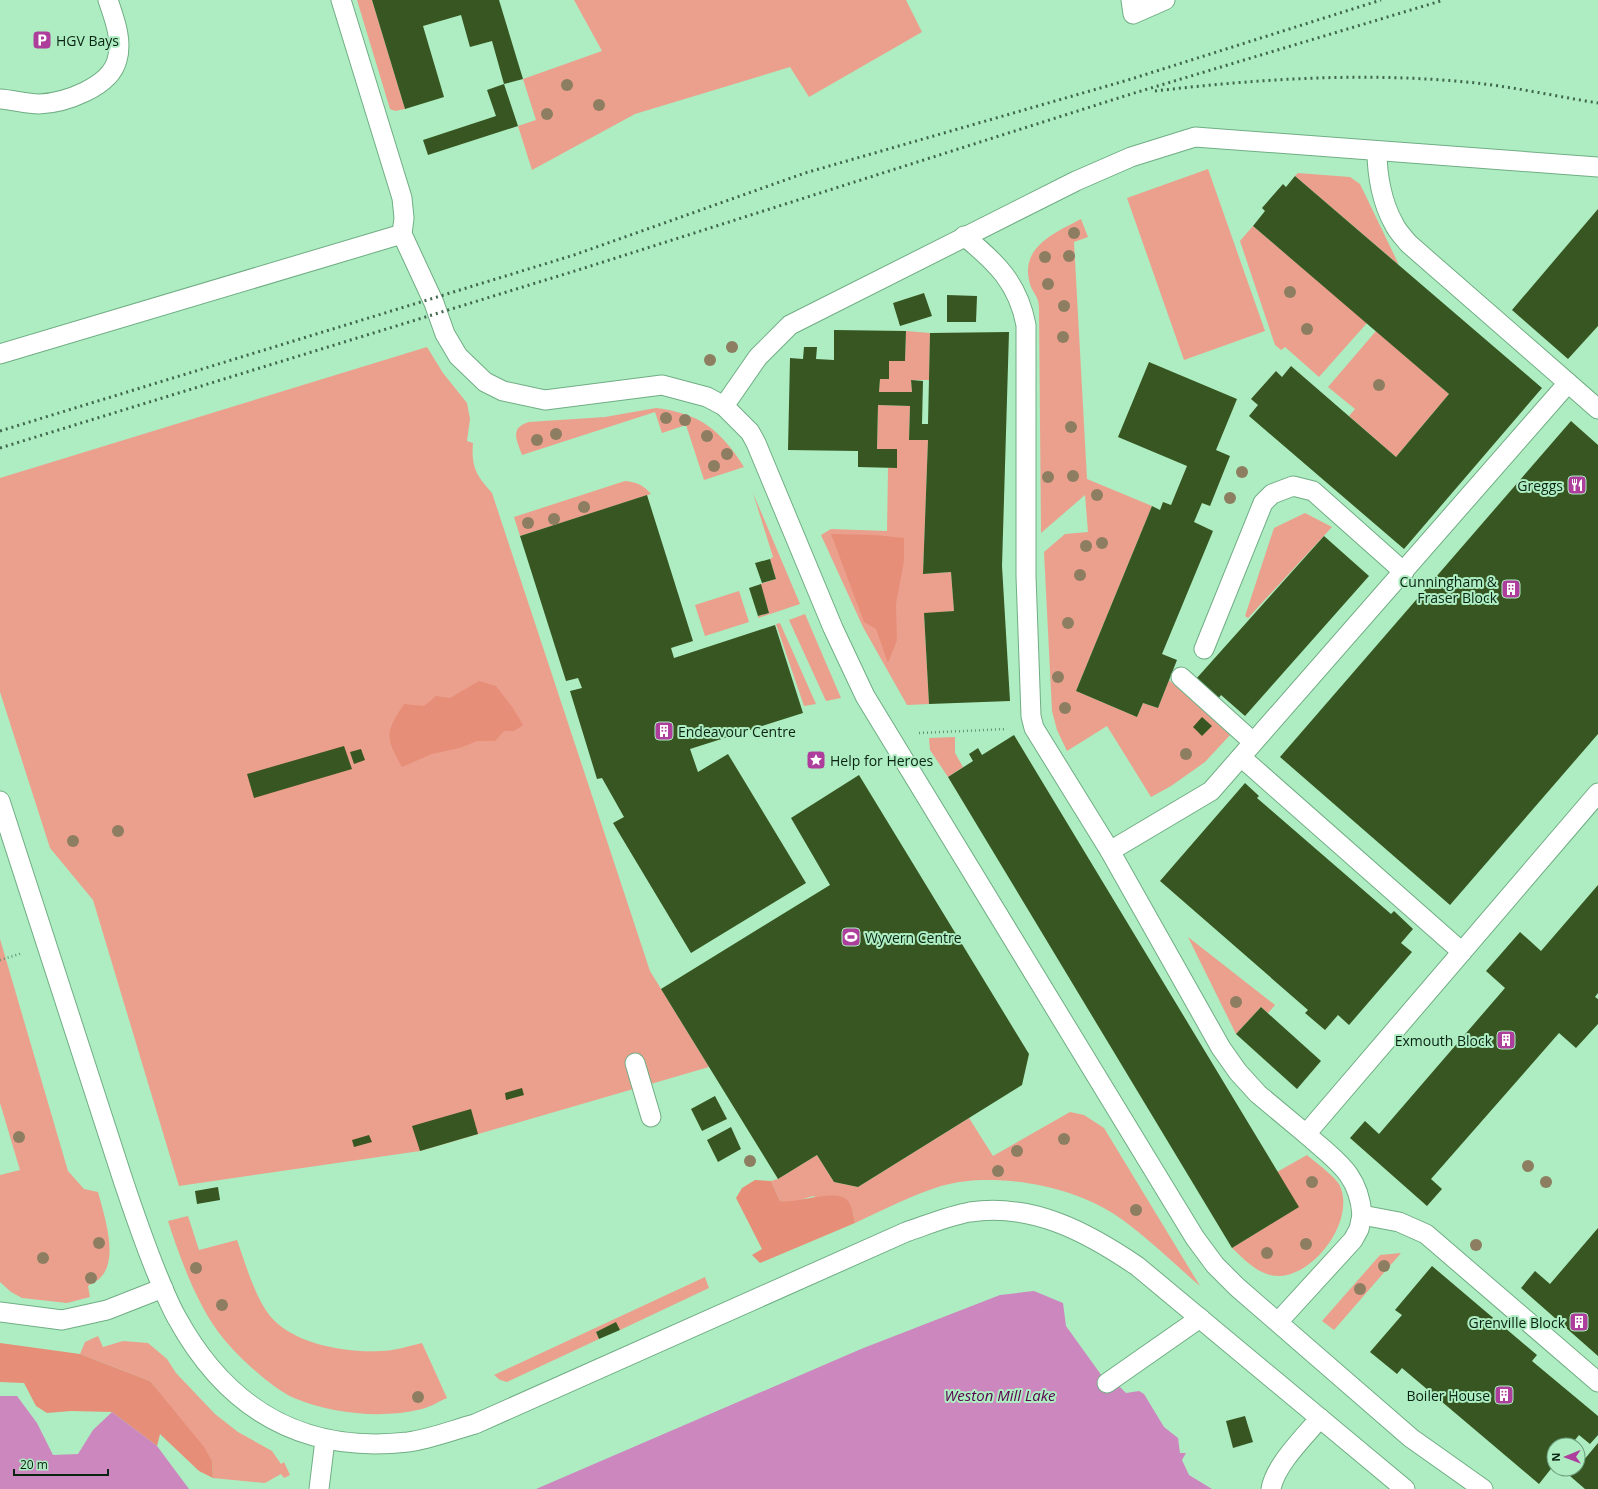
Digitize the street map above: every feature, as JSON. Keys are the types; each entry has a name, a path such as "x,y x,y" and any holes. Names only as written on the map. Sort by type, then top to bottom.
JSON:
{"lane":[{"path":"0,99 39,104 52,102 80,94 93,88 104,79 113,69 118,59 119,40 108,0"},
{"path":"341,0 402,198 404,218 402,234 434,303 445,334 458,356 485,382 503,391 545,400 662,385 707,397 724,406 750,432 756,443 848,662 892,742 1195,1238 1214,1265 1411,1438 1483,1489"},
{"path":"1131,0 1133,14 1165,0"},
{"path":"724,406 758,357 790,325 964,236 1076,181 1124,160 1195,137 1598,168"},
{"path":"1377,151 1377,167 1383,197 1394,225 1409,244 1598,409"},
{"path":"0,354 402,234"},
{"path":"964,236 992,260 1007,278 1022,306 1026,325 1026,576 1031,716 1034,728 1110,851 1221,1048 1238,1072 1258,1094 1306,1134 1348,1173 1355,1183 1361,1200 1362,1215 1359,1229 1353,1240 1278,1322"},
{"path":"1110,851 1211,791 1568,383"},
{"path":"1204,649 1263,503 1272,494 1282,489 1293,486 1313,491 1404,572"},
{"path":"1181,677 1253,742"},
{"path":"1241,757 1462,952"},
{"path":"1306,1134 1598,793"},
{"path":"0,801 141,1234 176,1318 208,1367 227,1386 249,1405 290,1428 325,1440 351,1443 408,1442 424,1439 475,1424 906,1232 969,1212 992,1210 1018,1212 1066,1225 1105,1245 1137,1266 1405,1489"},
{"path":"636,1063 651,1117"},
{"path":"1362,1215 1399,1222 1426,1234 1598,1382"},
{"path":"0,1312 62,1320 107,1310 163,1288"},
{"path":"1107,1383 1200,1318"},
{"path":"1271,1489 1275,1476 1320,1418"},
{"path":"319,1489 325,1440"}],"path":[{"path":"929,733 1034,728"}],"shaded area":[{"path":"357,0 372,0 405,109 395,111 390,109"},
{"path":"574,0 906,0 922,32 809,97 790,67 635,114 532,170 518,126 536,120 523,79 602,51"},
{"path":"1208,169 1265,331 1184,360 1127,198"},
{"path":"1298,173 1350,177 1360,184 1399,265 1295,176"},
{"path":"1081,219 1088,237 1074,242 1087,479 1152,506 1076,691 1137,717 1143,703 1158,708 1169,680 1230,735 1205,762 1171,786 1151,797 1107,726 1067,751 1057,730 1052,711 1044,552 1065,534 1088,532 1085,495 1041,533 1039,307 1038,300 1031,286 1028,271 1030,260 1034,251 1042,243 1051,236"},
{"path":"1253,226 1367,323 1319,377 1285,347 1281,350 1275,345 1240,241"},
{"path":"906,331 930,333 929,380 911,380 912,392 879,392 880,379 889,379 889,361 905,361"},
{"path":"1376,331 1449,394 1396,457 1349,416 1355,409 1328,387"},
{"path":"427,347 443,373 467,403 470,419 467,441 473,443 474,465 478,476 492,493 650,971 709,1067 420,1151 179,1186 93,900 50,848 0,692 0,478"},
{"path":"878,405 910,406 909,439 928,440 923,574 951,572 954,611 924,614 929,704 907,705 863,627 821,535 831,529 887,531 888,468 897,468 897,450 877,449"},
{"path":"656,408 685,414 708,426 727,443 744,467 704,480 686,425 662,433 655,412 522,455 517,440 516,435 519,428 529,422 605,417"},
{"path":"625,481 640,484 651,494 520,536 514,517"},
{"path":"753,493 800,604 758,618 758,616 769,613 760,584 776,579 770,559 773,557"},
{"path":"1305,513 1332,527 1248,618 1245,616 1274,528"},
{"path":"831,534 875,535 904,538 904,561 896,604 897,640 888,663 876,629 864,622"},
{"path":"739,591 749,622 705,636 695,605"},
{"path":"805,614 841,698 826,701 789,620"},
{"path":"780,623 816,704 804,706 776,624"},
{"path":"479,681 496,686 513,708 523,725 514,731 504,731 495,741 477,741 460,748 432,754 402,767 392,749 390,735 393,722 404,704 424,706 436,696 450,698"},
{"path":"955,737 955,753 963,767 948,777 930,750 929,738"},
{"path":"1188,937 1275,1005 1268,1013 1261,1007 1236,1034"},
{"path":"0,939 68,1171 84,1189 98,1192 106,1224 110,1248 106,1269 100,1278 88,1286 90,1297 67,1303 22,1298 11,1292 0,1282 0,1175 20,1170 0,1103"},
{"path":"1070,1112 1084,1115 1104,1128 1200,1286 1147,1239 1114,1214 1076,1195 1053,1188 1007,1181 983,1180 961,1182 941,1186 919,1194 855,1223 853,1212 813,1196 791,1203 780,1201 771,1181 778,1179 817,1155 834,1182 858,1187 969,1118 993,1156"},
{"path":"1307,1155 1330,1174 1340,1186 1343,1200 1342,1214 1337,1229 1319,1256 1307,1266 1294,1273 1280,1276 1266,1274 1253,1267 1232,1248 1298,1207 1277,1172"},
{"path":"755,1180 771,1181 780,1201 825,1196 841,1197 847,1200 850,1205 855,1223 760,1263 752,1255 762,1249 736,1198 742,1188"},
{"path":"188,1216 199,1250 237,1240 259,1299 270,1316 280,1326 292,1334 321,1345 352,1350 385,1351 422,1343 447,1398 425,1408 407,1412 374,1414 325,1408 294,1398 276,1388 256,1372 229,1346 214,1326 198,1298 178,1251 168,1221"},
{"path":"1401,1253 1334,1330 1322,1321 1380,1255"},
{"path":"705,1277 709,1288 620,1330 616,1323 596,1332 599,1339 507,1382 500,1380 494,1375"},
{"path":"98,1336 103,1347 123,1341 148,1343 167,1359 176,1373 215,1414 238,1432 272,1451 281,1464 284,1462 290,1475 284,1478 281,1474 265,1483 213,1478 212,1461 150,1381 80,1354 85,1342"},
{"path":"0,1343 80,1354 150,1381 204,1447 212,1461 213,1478 199,1471 160,1434 157,1446 112,1412 71,1411 47,1413 36,1406 24,1383 0,1382"}],"water":[{"name":"Weston Mill Lake","path":"1034,1291 1063,1303 1066,1326 1107,1383 1118,1385 1126,1393 1139,1391 1144,1394 1164,1427 1178,1438 1180,1453 1186,1453 1182,1460 1189,1475 1212,1489 536,1489 861,1349 1000,1295"},
{"path":"0,1396 17,1396 37,1423 53,1455 78,1454 93,1430 112,1412 157,1446 189,1489 0,1489"}],"building":[{"path":"372,0 499,0 523,79 504,84 492,41 470,47 461,15 423,26 444,97 405,109"},
{"path":"504,84 518,126 428,155 423,140 496,116 487,90"},
{"path":"1295,176 1542,388 1404,549 1249,416 1258,405 1251,399 1276,371 1282,377 1291,366 1396,457 1449,394 1253,226 1265,211 1262,208 1283,184 1286,187"},
{"path":"1598,209 1598,326 1568,359 1512,310"},
{"path":"924,293 932,316 900,326 893,303"},
{"path":"947,295 977,296 976,322 947,322"},
{"path":"834,330 906,331 905,361 889,361 889,379 880,379 879,392 912,392 911,380 923,381 922,424 928,424 930,333 1009,332 1002,566 1010,701 929,704 924,613 954,611 951,572 923,574 928,440 909,440 910,406 878,405 877,449 897,449 897,468 858,467 858,451 788,450 790,358 803,359 804,347 817,347 816,359 834,360"},
{"path":"1149,362 1237,399 1216,450 1230,456 1210,506 1202,503 1194,522 1213,531 1162,654 1177,660 1158,708 1143,703 1137,717 1076,691 1152,506 1160,510 1163,502 1171,505 1187,466 1118,437"},
{"name":"Cunningham & Fraser Block","path":"1571,421 1598,445 1598,734 1450,905 1280,757"},
{"name":"Endeavour Centre","path":"647,495 693,641 671,648 674,658 775,625 803,713 690,749 698,772 728,754 806,883 691,953 613,823 624,817 602,778 597,779 570,691 582,688 578,678 566,681 520,536"},
{"path":"1324,536 1369,576 1245,716 1221,695 1218,699 1196,679"},
{"path":"770,559 776,579 762,583 755,563"},
{"path":"761,584 769,613 758,616 749,588"},
{"path":"1202,717 1212,726 1202,736 1193,727"},
{"path":"1014,735 1299,1207 1232,1248 948,777 973,761 969,754 978,748 982,755"},
{"path":"344,746 352,769 254,798 247,774"},
{"path":"361,749 365,760 354,764 350,752"},
{"name":"Wyvern Centre","path":"859,775 1029,1054 1022,1085 858,1187 834,1182 817,1155 778,1179 661,989 830,885 791,818"},
{"path":"1245,783 1259,796 1257,798 1391,914 1394,911 1413,929 1401,943 1412,952 1349,1025 1338,1015 1325,1030 1305,1013 1308,1010 1160,881"},
{"name":"Exmouth Block","path":"1598,885 1598,993 1595,997 1598,999 1598,1024 1576,1048 1559,1033 1431,1179 1442,1189 1427,1206 1350,1138 1365,1121 1379,1134 1505,988 1486,971 1520,932 1541,951"},
{"path":"1261,1007 1321,1061 1297,1089 1236,1034"},
{"path":"522,1088 524,1095 506,1100 505,1093"},
{"path":"715,1096 727,1119 702,1131 691,1109"},
{"path":"471,1109 478,1134 420,1151 412,1126"},
{"path":"731,1127 741,1149 718,1162 707,1140"},
{"path":"369,1135 372,1142 354,1147 352,1140"},
{"path":"218,1187 220,1200 197,1204 195,1191"},
{"name":"Grenville Block","path":"1598,1228 1598,1356 1521,1288 1535,1271 1550,1284"},
{"name":"Boiler House","path":"1432,1266 1537,1355 1532,1361 1598,1416 1598,1435 1590,1444 1586,1441 1586,1437 1581,1437 1579,1435 1577,1437 1546,1437 1546,1475 1539,1484 1402,1368 1397,1374 1370,1352 1402,1315 1395,1310"},
{"path":"616,1322 620,1330 599,1339 596,1332"},
{"path":"1245,1416 1253,1442 1233,1448 1226,1421"},
{"path":"1598,1443 1598,1489 1585,1489 1571,1477 1586,1477 1586,1457"}],"railway":[{"path":"0,431 574,255 805,173 1128,80 1381,0"},
{"path":"0,448 578,270 1131,94 1444,0"},
{"path":"1155,91 1232,83 1310,78 1349,77 1427,79 1482,84 1598,103"}],"place":[{"name":"HGV Bays","path":"42,40"},
{"name":"Greggs","path":"1577,485"},
{"name":"Cunningham & Fraser Block","path":"1511,589"},
{"name":"Endeavour Centre","path":"664,731"},
{"name":"Help for Heroes","path":"816,760"},
{"name":"Wyvern Centre","path":"851,937"},
{"name":"Exmouth Block","path":"1506,1040"},
{"name":"Grenville Block","path":"1579,1322"},
{"name":"Boiler House","path":"1504,1395"}]}
